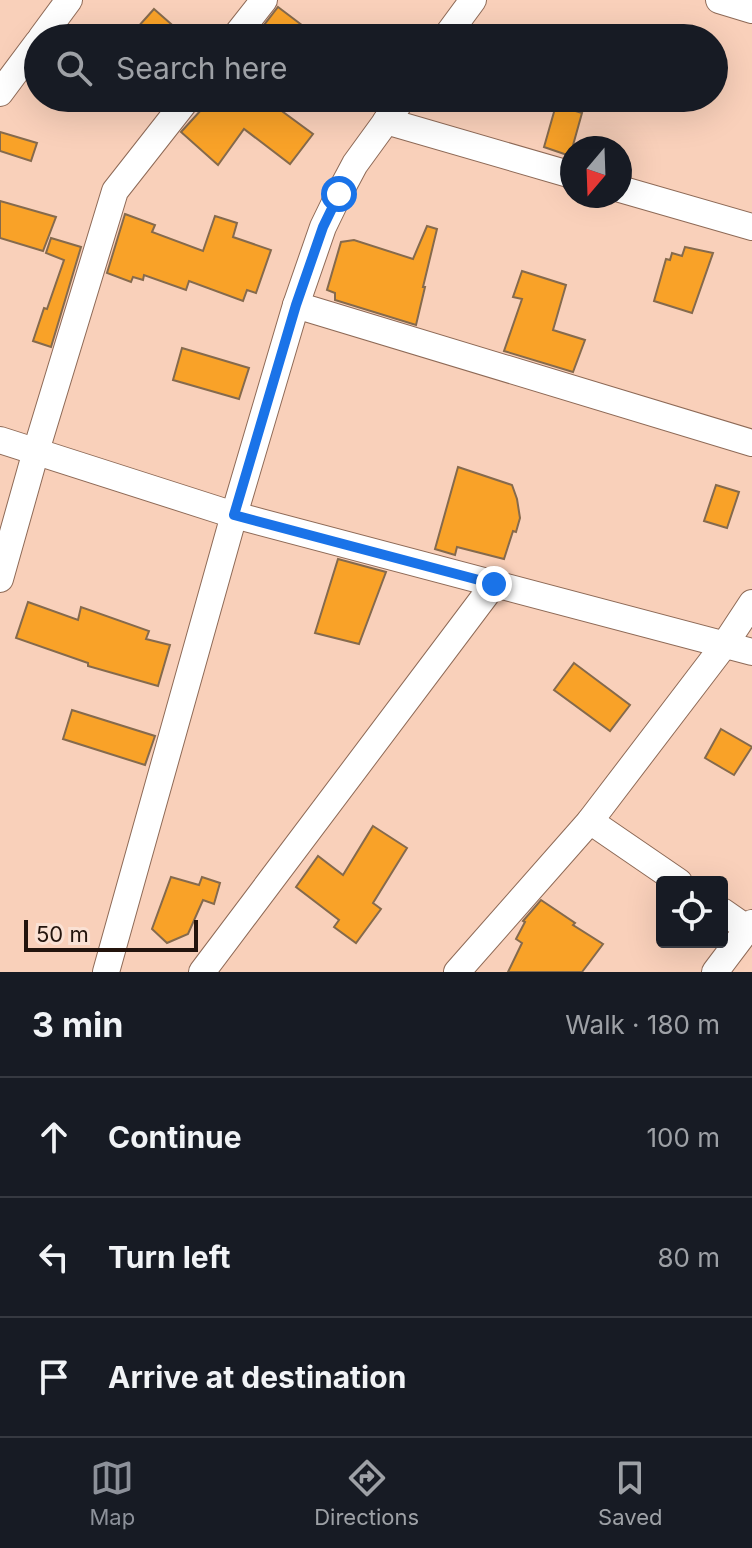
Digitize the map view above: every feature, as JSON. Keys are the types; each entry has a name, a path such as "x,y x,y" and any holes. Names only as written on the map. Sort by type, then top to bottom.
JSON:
{"street":[{"path":"51,24 69,0"},
{"path":"245,24 264,0"},
{"path":"455,24 473,0"},
{"path":"719,0 752,10"},
{"path":"0,93 24,60"},
{"path":"0,579 115,191 177,112"},
{"path":"106,972 296,305 323,227 355,164 393,112"},
{"path":"386,121 560,172"},
{"path":"632,192 752,227"},
{"path":"296,305 752,443"},
{"path":"0,440 234,515 752,652"},
{"path":"202,972 494,584"},
{"path":"457,972 590,821 725,644 752,603"},
{"path":"590,821 670,876"},
{"path":"715,972 751,928 728,915"}],"building":[{"path":"278,7 300,24 265,24"},
{"path":"154,9 171,24 141,24"},
{"path":"199,112 283,112 313,134 290,164 244,129 218,165 181,132"},
{"path":"554,112 582,113 576,136 560,136 560,153 544,147"},
{"path":"0,132 37,143 31,161 0,151"},
{"path":"0,201 56,217 43,251 0,238"},
{"path":"125,214 155,225 152,232 203,251 215,216 237,223 233,237 271,250 256,293 247,290 243,301 189,281 186,290 144,275 143,280 133,277 131,282 107,273"},
{"path":"427,226 437,229 416,325 335,300 335,293 327,290 341,242 354,240 413,259"},
{"path":"51,238 81,247 51,347 33,341 64,260 46,253"},
{"path":"685,247 713,253 692,313 654,301 666,259 670,260 672,253 682,256"},
{"path":"522,271 566,285 553,330 585,340 573,372 504,351 522,299 513,297"},
{"path":"182,348 249,368 239,399 173,380"},
{"path":"458,467 512,485 520,518 504,559 457,547 455,555 435,549"},
{"path":"716,485 739,492 727,528 704,521"},
{"path":"338,559 386,572 359,644 315,633"},
{"path":"28,602 78,620 81,607 149,631 146,639 170,645 158,686 88,666 88,663 16,638"},
{"path":"574,663 630,705 610,731 554,690"},
{"path":"72,710 155,736 145,765 63,739"},
{"path":"721,729 752,747 734,775 705,758"},
{"path":"373,826 407,848 373,903 381,909 356,943 334,927 339,920 296,887 318,856 343,875"},
{"path":"171,877 199,885 202,877 220,883 214,904 203,900 188,934 167,943 152,929"},
{"path":"541,900 603,944 582,972 508,972 522,943 516,939 523,921"}],"route":[{"path":"339,194 323,227 296,305 234,515 494,584"}]}
